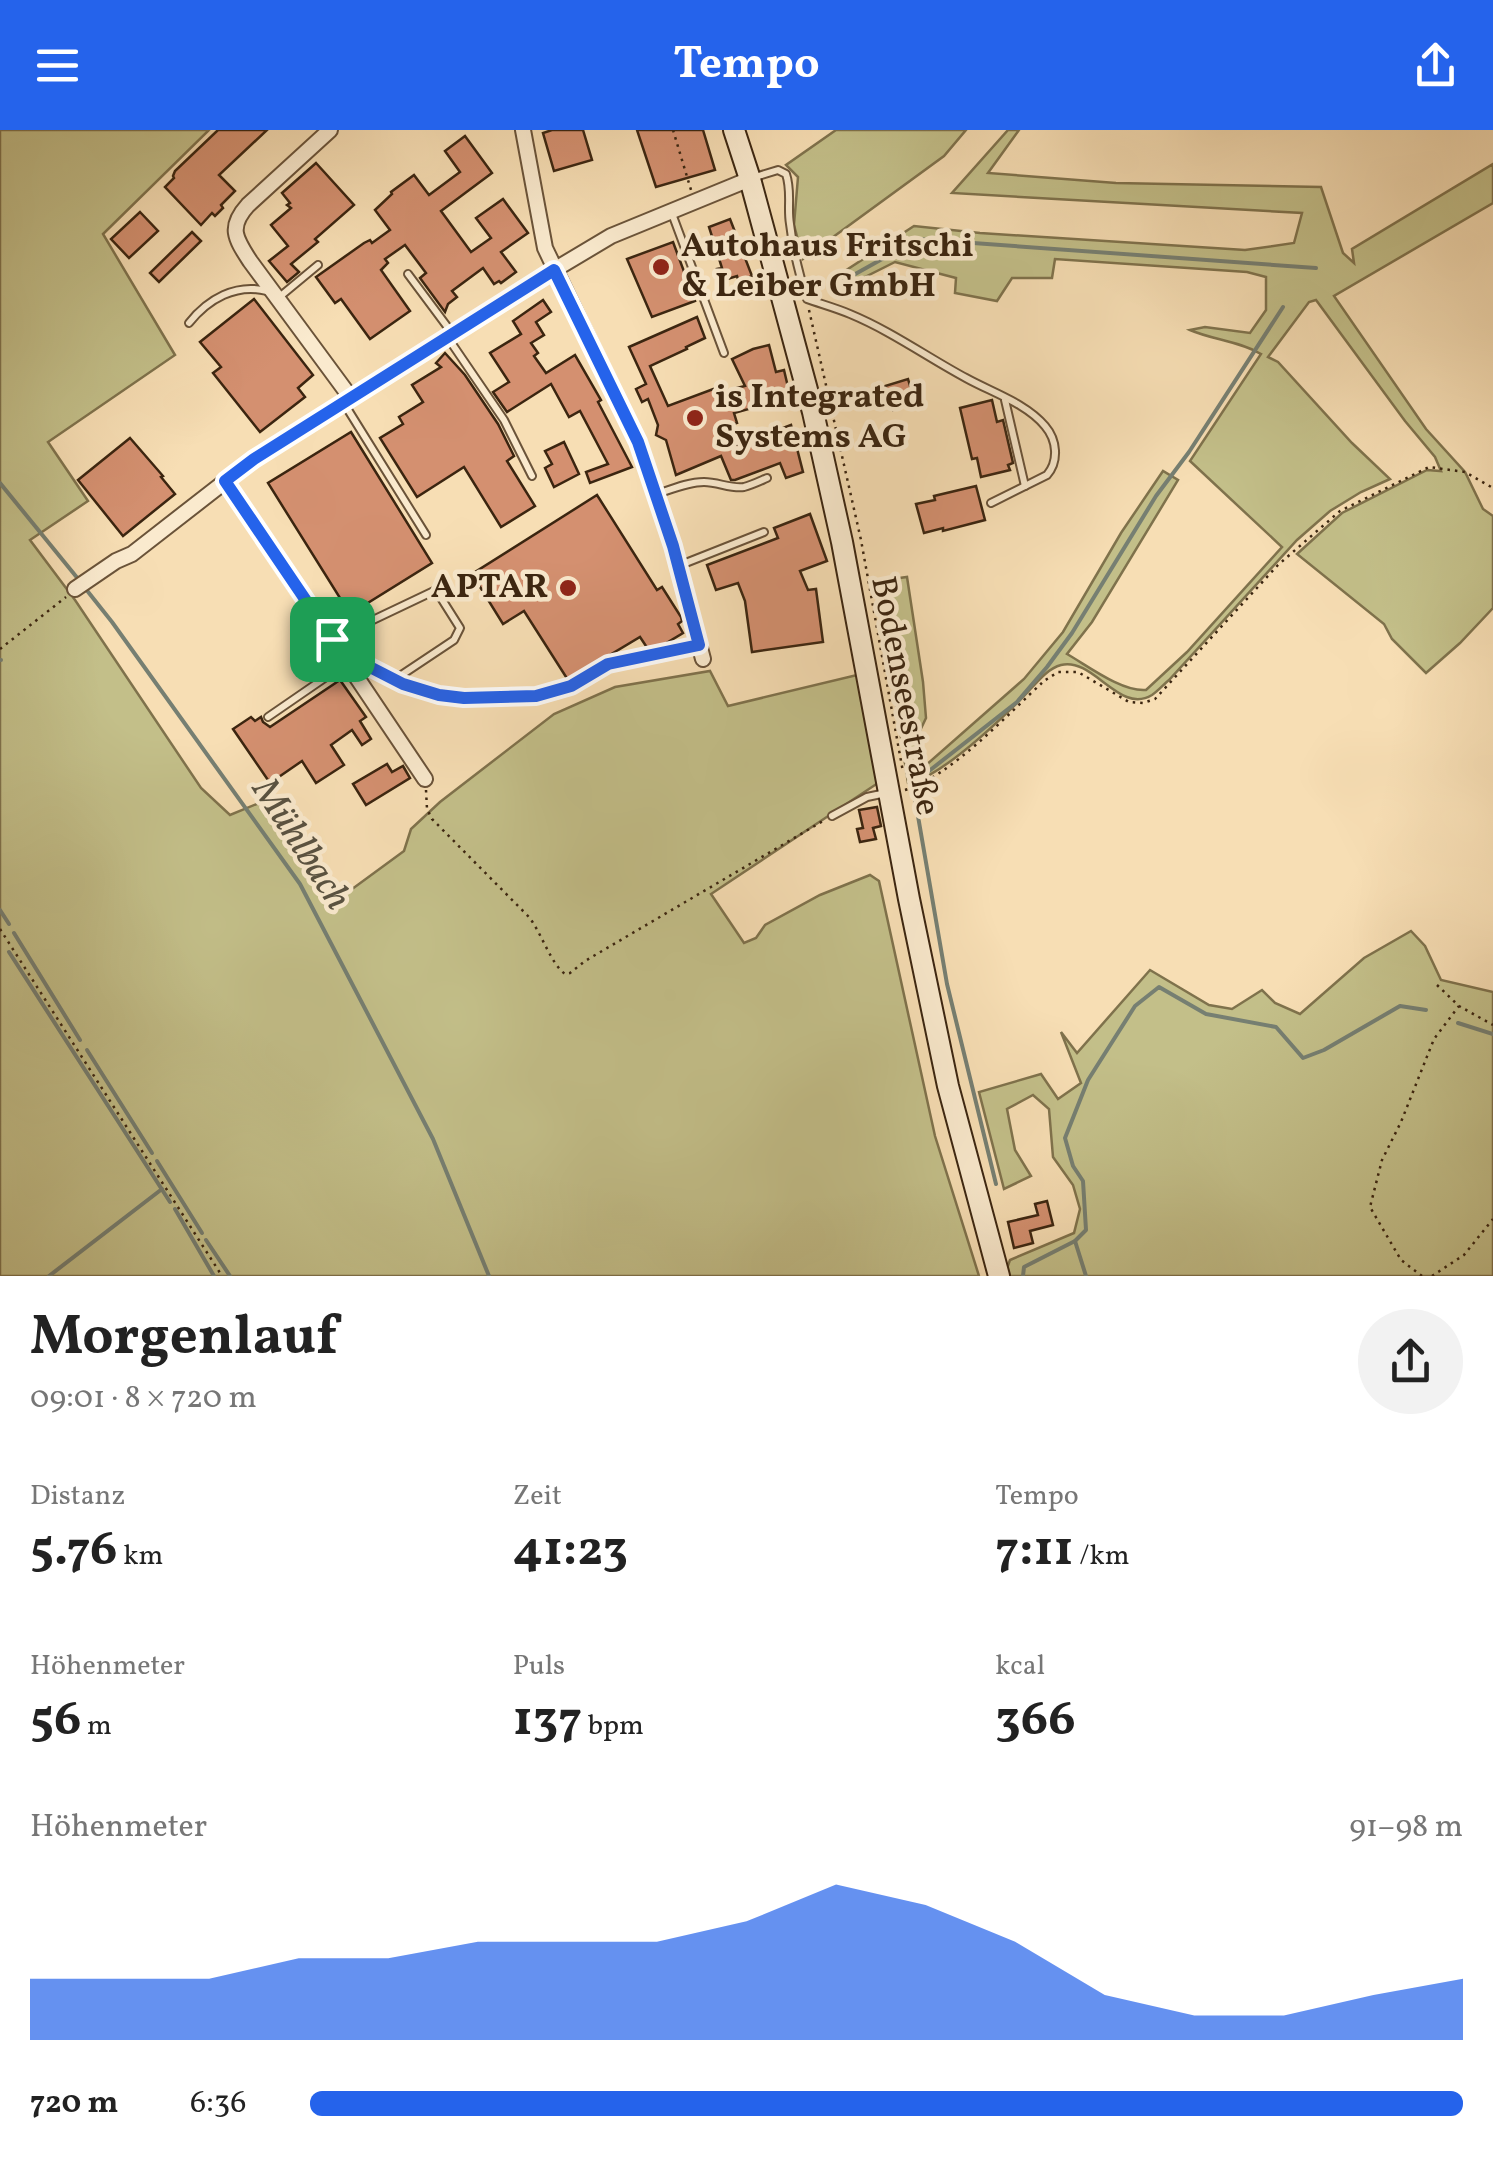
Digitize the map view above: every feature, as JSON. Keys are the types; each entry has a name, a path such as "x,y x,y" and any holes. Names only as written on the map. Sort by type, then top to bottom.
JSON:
{"street":[{"path":"330,130 239,215 234,229 238,244 348,401"},
{"path":"522,130 544,248 638,442 701,652"},
{"name":"Bodenseestraße","path":"734,130 813,412 898,791 909,900 948,1086 999,1276"},
{"path":"80,586 132,554 254,459 554,270 611,236 750,179"},
{"path":"225,481 425,778"}],"lane":[{"path":"750,179 774,170 786,174 796,261 806,299 852,315 1027,410 1049,431 1056,455 1054,467 1046,475 990,503"},
{"path":"670,210 724,353"},
{"path":"190,323 226,292 247,288 275,296 318,266"},
{"path":"408,274 504,420 532,476"},
{"path":"1005,399 1025,486"},
{"path":"348,401 426,536"},
{"path":"656,495 700,482 732,487 767,478"},
{"path":"678,566 764,532"},
{"path":"394,680 454,640 460,628 436,590 332,639 364,664 394,680 439,695 464,698 536,696 571,686 608,664 701,652"},
{"path":"268,717 348,662"},
{"path":"832,816 867,797 898,791"}],"path":[{"path":"672,130 694,201"},
{"path":"898,791 925,784 1058,672 1078,672 1128,702 1155,700 1278,564 1340,511 1429,466 1466,472 1493,488"},
{"path":"0,648 80,586"},
{"path":"425,778 432,819 529,917 542,935 555,966 564,974 832,816"},
{"path":"0,929 222,1276"},
{"path":"0,940 5,937"},
{"path":"1437,984 1459,1006 1493,1025"},
{"path":"1422,1276 1402,1260 1370,1207 1382,1160 1434,1039 1459,1006"},
{"path":"169,1207 176,1203"},
{"path":"1432,1276 1464,1255 1493,1219"}],"shaded area":[{"path":"0,130 209,130 103,234 175,355 48,442 88,501 30,540 201,788 230,815 259,803 297,854 304,851 344,895 404,851 411,829 440,802 554,714 615,687 710,671 728,706 857,675 878,783 711,894 744,943 756,938 765,925 820,895 870,875 879,881 935,1136 979,1276 0,1276"},
{"path":"836,130 966,130 944,156 803,259 794,225 798,177 786,165"},
{"path":"1008,130 1019,130 988,173 1116,183 1321,187 1343,253 1354,263 1352,249 1493,164 1493,203 1334,296 1426,429 1465,472 1483,509 1493,516 1493,608 1426,673 1392,639 1384,624 1297,554 1342,513 1427,470 1441,471 1435,457 1316,300 1309,302 1268,357 1278,362 1390,479 1330,511 1297,540 1152,695 1129,698 1084,669 1073,665 1055,667 953,759 924,778 908,783 877,581 907,577 926,718 916,739 915,759 925,766 1024,679 1063,632 1163,471 1178,480 1092,622 1067,654 1116,683 1146,690 1187,652 1282,547 1190,461 1261,354 1190,330 1205,327 1250,333 1266,310 1266,277 1247,272 1055,259 1052,278 1012,278 997,301 955,293 956,278 895,262 833,293 828,282 914,226 1245,250 1294,243 1302,213 952,193"},
{"path":"1411,931 1425,946 1441,980 1493,992 1493,1276 1008,1276 1010,1260 1074,1233 1080,1209 1073,1185 1053,1157 1049,1109 1033,1095 1007,1109 1015,1150 1031,1176 1004,1189 979,1092 1041,1074 1058,1099 1081,1083 1061,1032 1077,1053 1150,970 1209,1005 1232,1009 1262,990 1275,1003 1300,1014 1364,958"}],"building":[{"path":"218,130 267,130 219,175 235,191 215,216 212,213 201,225 165,187 175,171"},
{"path":"583,130 592,160 554,171 543,133"},
{"path":"637,130 703,130 715,170 656,187"},
{"path":"465,136 492,173 441,211 471,252 491,238 476,218 503,199 528,233 501,252 516,272 494,284 483,268 452,291 457,297 445,312 420,278 426,273 405,245 385,259 388,263 381,270 410,311 370,339 341,299 335,303 316,277 390,230 375,210 414,175 429,195 460,172 445,151"},
{"path":"316,163 354,205 291,264 299,272 287,282 269,261 288,246 271,225 291,208 282,193"},
{"path":"140,212 158,231 129,258 111,239"},
{"path":"730,219 752,276 739,282 737,276 721,281 717,269 722,268 709,227"},
{"path":"192,232 201,241 159,282 150,273"},
{"path":"673,242 695,301 652,317 627,259"},
{"path":"254,299 313,375 298,388 305,397 260,432 213,373 221,367 200,342"},
{"path":"543,300 551,312 536,322 544,335 531,343 538,353 534,356 546,373 575,355 632,467 590,483 586,472 608,464 580,411 569,417 551,384 507,412 493,392 509,382 490,353 521,334 513,321"},
{"path":"697,317 705,338 650,366 668,406 716,388 724,387 725,391 745,386 732,359 769,345 776,372 784,370 791,400 734,413 737,423 730,425 737,445 791,425 803,472 786,478 780,463 731,480 721,456 676,475 666,440 656,435 658,425 648,399 642,402 636,389 646,384 629,347"},
{"path":"445,353 498,424 514,456 507,461 535,506 501,527 464,467 417,497 380,438 403,424 399,417 423,402 412,385 441,367 436,363"},
{"path":"908,379 915,403 893,410 885,386"},
{"path":"992,400 997,422 1003,420 1013,463 1008,465 1010,470 981,477 977,458 972,459 960,408"},
{"path":"351,432 432,563 350,614 268,483"},
{"path":"130,438 175,494 123,536 78,480"},
{"path":"564,442 579,474 554,487 545,468 552,464 545,451"},
{"path":"976,486 985,520 924,533 916,504"},
{"name":"APTAR","path":"597,495 657,590 662,587 681,617 678,624 683,633 648,649 640,637 568,680 524,611 503,624 472,574"},
{"path":"810,514 827,561 800,571 808,590 816,589 823,642 752,652 745,601 738,583 716,590 707,565 778,538 774,528"},
{"path":"340,680 366,717 360,721 371,739 362,745 352,730 331,745 344,765 316,783 302,761 270,783 233,729 251,717 255,721 261,717 270,727"},
{"path":"387,764 392,772 403,766 410,778 366,805 353,784"},
{"path":"877,807 881,826 873,828 876,839 860,842 857,829 863,828 859,810"},
{"path":"1047,1201 1053,1225 1030,1231 1033,1243 1014,1248 1008,1222 1038,1215 1035,1204"}],"waterway":[{"path":"832,287 918,239 1316,268"},
{"path":"901,717 912,782 1017,702 1072,633 1156,496 1283,307"},
{"name":"Mühlbach","path":"0,483 79,580"},
{"name":"Mühlbach","path":"85,588 300,884 433,1139 489,1276"},
{"path":"914,793 947,984 996,1184"},
{"path":"0,910 9,924"},
{"path":"14,933 80,1040"},
{"path":"9,952 170,1202"},
{"path":"1023,1276 1024,1267 1075,1241 1086,1230 1083,1181 1073,1166 1065,1138 1088,1080 1135,1006 1159,987 1206,1014 1276,1027 1303,1058 1400,1006 1426,1010"},
{"path":"1458,1023 1493,1034"},
{"path":"87,1050 152,1153"},
{"path":"157,1161 202,1233"},
{"path":"49,1276 162,1189"},
{"path":"175,1209 214,1276"},
{"path":"206,1240 230,1276"},
{"path":"1075,1241 1086,1276"}],"place":[{"name":"Autohaus Fritschi & Leiber GmbH","path":"661,267"},
{"name":"is Integrated Systems AG","path":"695,418"},
{"name":"APTAR","path":"568,588"}],"route":[{"path":"554,270 638,442 673,546 699,645 608,664 556,692 464,698 439,695 388,678 332,639 225,481 554,270"}]}
